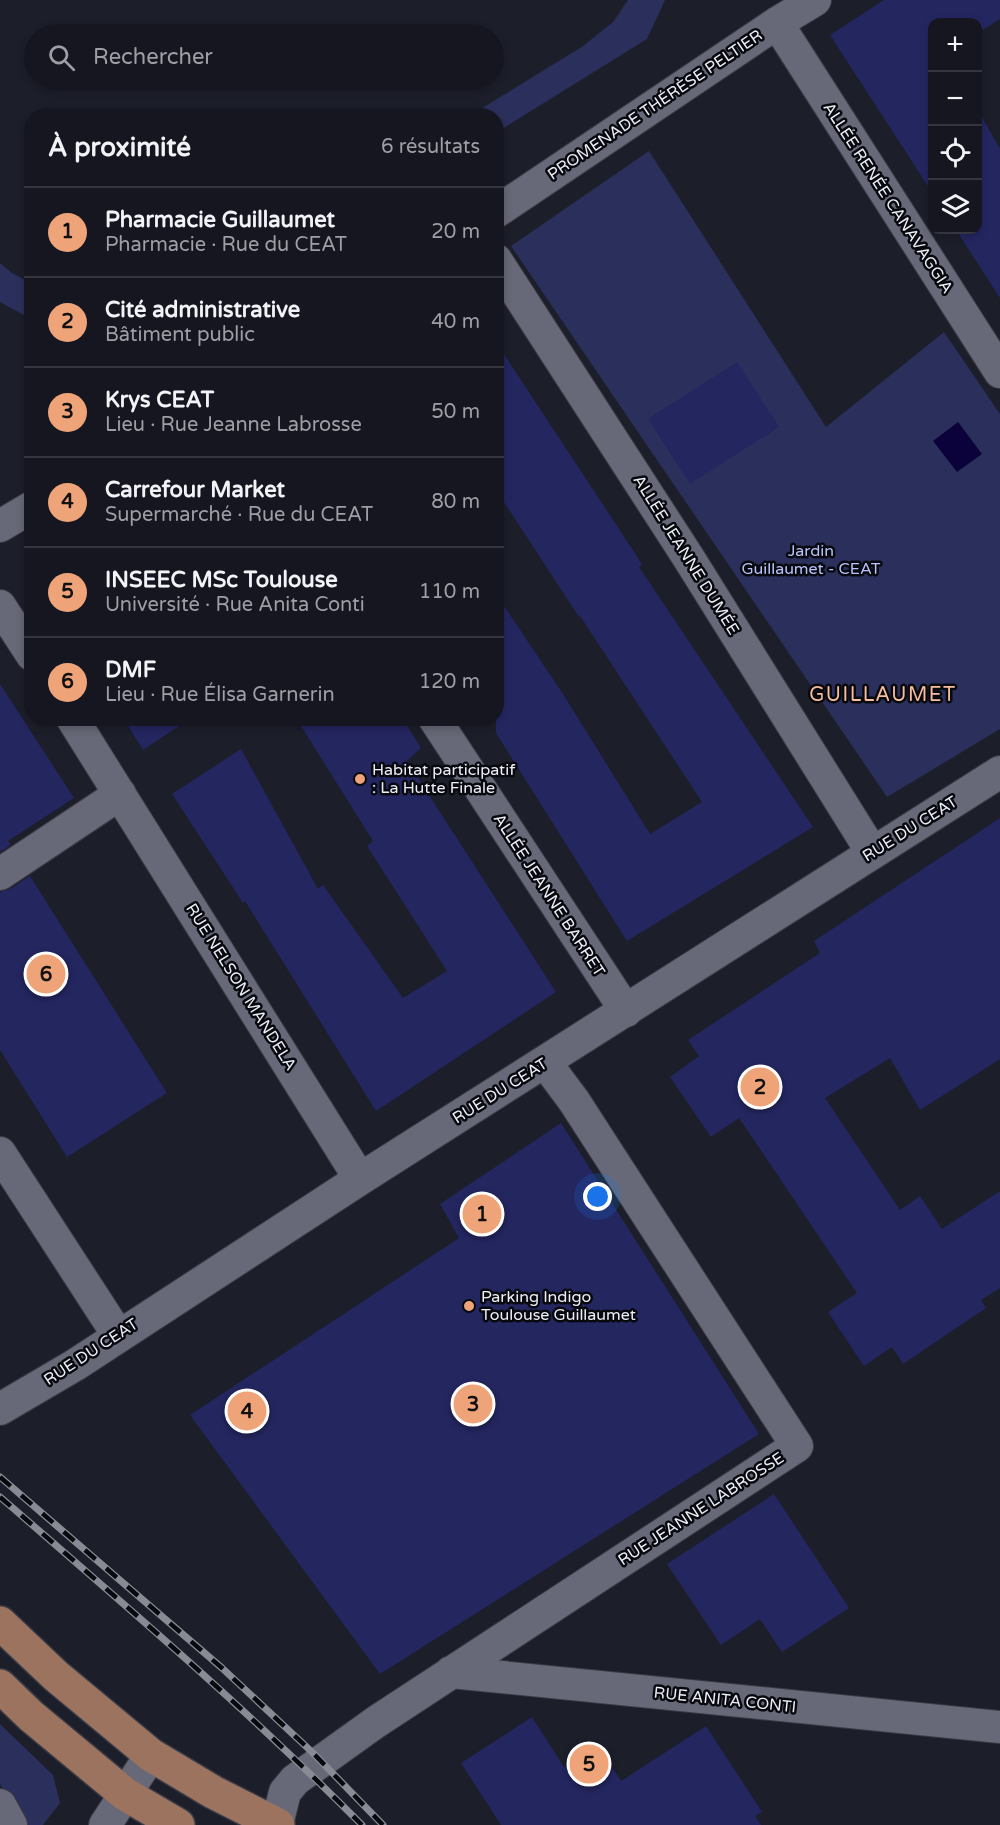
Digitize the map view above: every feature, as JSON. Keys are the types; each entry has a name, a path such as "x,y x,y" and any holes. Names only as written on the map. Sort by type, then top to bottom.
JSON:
{"main road":[{"path":"0,1623 56,1676 151,1755 213,1792 278,1825"},
{"path":"0,1686 31,1716 125,1794 178,1825"}],"street":[{"name":"PROMENADE THÉRÈSE PELTIER","path":"504,207 777,23 815,0"},
{"name":"ALLÉE RENÉE CANAVAGGIA","path":"777,23 1000,372"},
{"name":"ALLÉE JEANNE DUMÉE","path":"504,272 688,557 872,852"},
{"path":"0,526 24,512"},
{"path":"0,606 24,643"},
{"name":"RUE NELSON MANDELA","path":"77,726 360,1179"},
{"name":"ALLÉE JEANNE BARRET","path":"439,726 626,1011"},
{"name":"RUE DU CEAT","path":"0,1409 75,1365 360,1179 1000,771"},
{"path":"0,874 120,795"},
{"name":"RUE JEANNE LABROSSE","path":"278,1825 285,1792 295,1780 451,1672 797,1446 574,1101 545,1062"},
{"path":"0,1153 118,1335"},
{"name":"RUE ANITA CONTI","path":"451,1672 1000,1727"},
{"path":"105,1825 151,1755"},
{"path":"0,1805 11,1825"}],"green space":[{"path":"628,0 665,0 647,39 504,128 504,108 482,108 583,46 613,22"},
{"name":"Jardin Guillaumet - CEAT","path":"649,151 826,427 944,332 1000,414 1000,729 887,797 511,246"},
{"path":"0,263 24,279 24,315 0,302"},
{"path":"0,1724 53,1775 60,1803 43,1825 22,1825 0,1784"}],"shaded area":[{"path":"958,422 982,454 957,472 933,441"}],"building":[{"path":"884,0 1000,0 1000,19 982,30 982,18 928,18 928,186 830,35"},
{"path":"982,117 1000,149 1000,298 959,234 982,234"},
{"path":"504,354 642,564 639,567 813,827 627,941 496,733 496,726 504,726 504,606 563,694 650,834 702,802 504,502"},
{"path":"737,362 779,427 690,484 648,419"},
{"path":"0,684 24,721 24,726 27,726 74,798 8,841 11,845 0,852"},
{"path":"128,726 179,726 143,750"},
{"path":"301,726 407,726 421,748 407,761 556,992 376,1111 245,901 243,903 172,794 241,749 318,889 323,885 403,998 447,971 367,846 373,841"},
{"path":"1000,818 1000,1059 920,1110 890,1058 825,1098 900,1210 920,1196 942,1229 1000,1191 1000,1288 981,1300 986,1308 903,1364 892,1347 864,1366 828,1312 857,1293 739,1118 711,1137 670,1077 699,1056 688,1040 820,953 814,941"},
{"path":"30,876 167,1093 67,1157 0,1050 0,892 10,889"},
{"path":"561,1123 759,1434 380,1674 190,1415 459,1238 440,1204"},
{"path":"774,1494 849,1608 782,1652 760,1619 721,1645 667,1564"},
{"path":"532,1717 564,1767 598,1746 621,1781 706,1726 762,1812 755,1816 761,1825 501,1825 461,1763"}],"railway":[{"path":"0,1477 222,1668 312,1752 383,1825"},
{"path":"0,1497 230,1698 362,1825"}],"place":[{"name":"Habitat participatif : La Hutte Finale","path":"360,779"},
{"name":"DMF","path":"46,974"},
{"name":"Cité administrative","path":"760,1087"},
{"name":"Pharmacie Guillaumet","path":"482,1214"},
{"name":"Parking Indigo Toulouse Guillaumet","path":"469,1306"},
{"name":"Krys CEAT","path":"473,1404"},
{"name":"Carrefour Market","path":"247,1411"},
{"name":"INSEEC MSc Toulouse","path":"589,1764"}],"district":[{"name":"GUILLAUMET","path":"883,695"}]}
